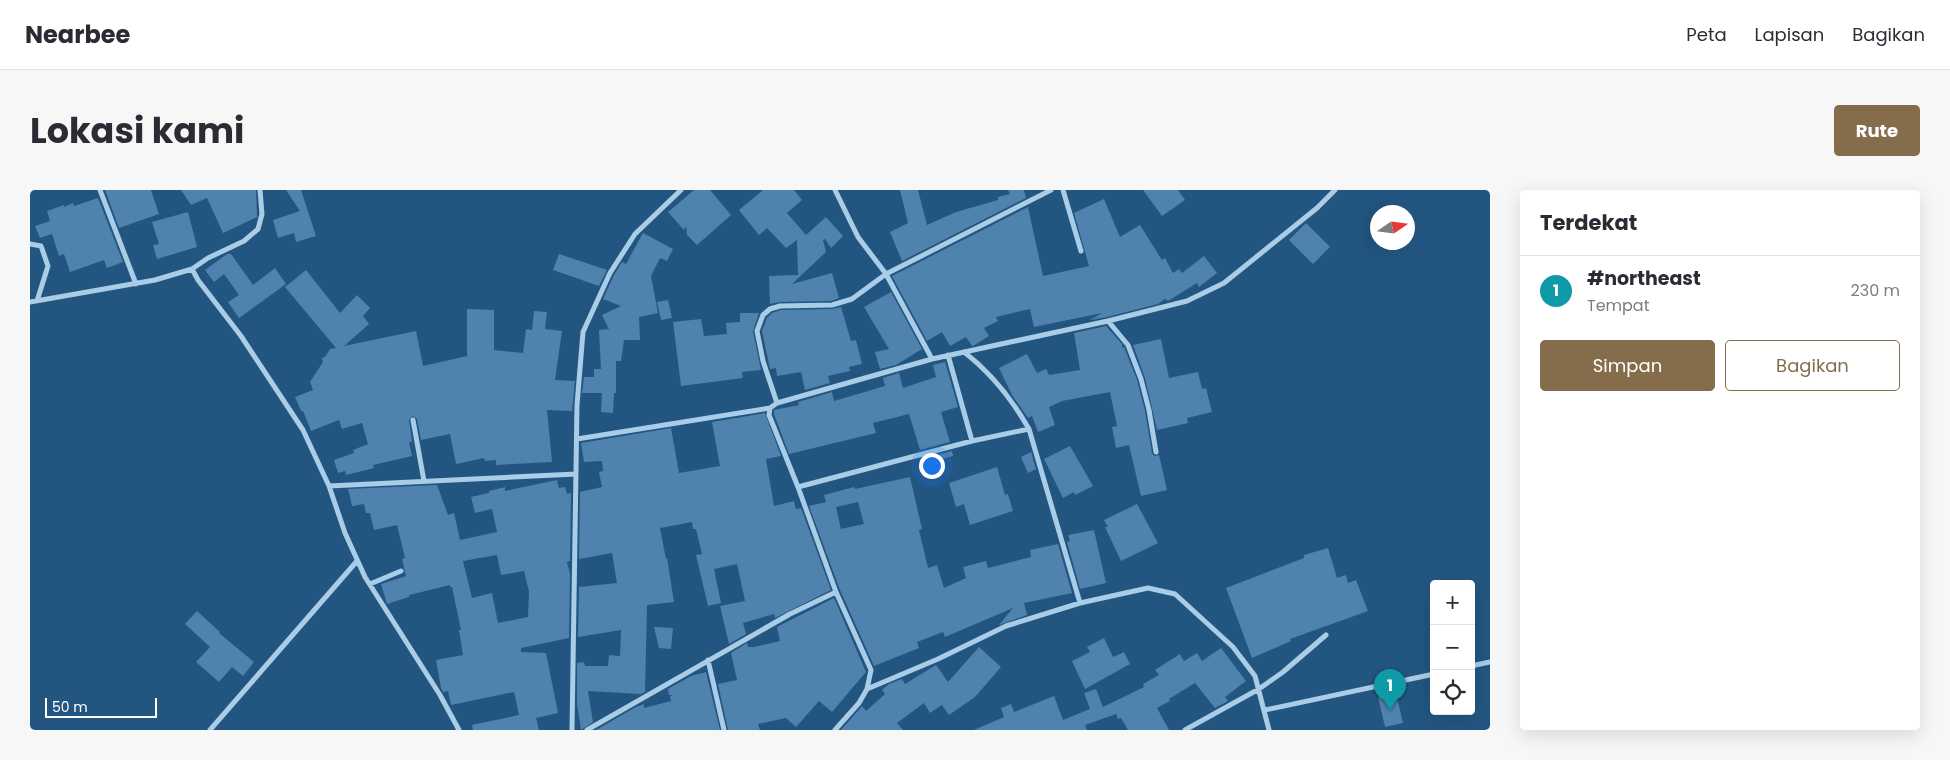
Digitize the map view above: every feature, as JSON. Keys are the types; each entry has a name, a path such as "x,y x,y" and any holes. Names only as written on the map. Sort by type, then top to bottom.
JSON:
{"street":[{"path":"100,190 136,284"},
{"path":"30,302 136,284 192,269 208,258 244,241 258,229 262,214 260,190"},
{"path":"572,730 576,439 583,332 610,273 635,234 681,190"},
{"path":"835,190 858,237 886,274 932,359"},
{"path":"777,403 758,343 757,331 763,315 770,309 780,306 832,305 852,299 886,274 1051,190"},
{"path":"1063,190 1081,251"},
{"path":"576,439 770,408 777,403 932,359 1108,321 1187,301 1224,283 1317,208 1335,190"},
{"path":"30,244 41,246 48,266 36,301"},
{"path":"192,269 198,280 241,336 302,430 329,486 345,533 370,584 440,695 459,730"},
{"path":"1108,321 1128,346 1141,379 1149,410 1156,452"},
{"path":"964,352 977,362 1018,410 1029,429 1080,603"},
{"path":"948,355 972,441"},
{"path":"770,408 769,416 798,487 836,592 871,670 867,688 859,703 835,730"},
{"path":"413,420 424,482"},
{"path":"798,487 972,441 1029,429"},
{"path":"329,486 576,474"},
{"path":"210,730 358,561"},
{"path":"370,584 401,571"},
{"path":"867,688 938,659 1006,626 1080,603 1148,588 1175,594 1232,647 1255,676 1269,730"},
{"path":"587,730 790,614 836,592"},
{"path":"1185,730 1259,690 1326,635"},
{"path":"708,660 724,730"},
{"path":"1475,665 1490,662"},
{"path":"1264,710 1430,675"}],"building":[{"path":"105,190 151,190 159,214 119,228"},
{"path":"181,190 256,190 257,217 223,233 207,198 191,205"},
{"path":"286,190 301,190 316,236 296,242 294,233 278,238 273,220 300,211"},
{"path":"694,190 710,190 731,215 697,245 687,235 686,226 684,230 668,212"},
{"path":"763,190 794,190 802,200 787,213 806,235 826,217 843,236 831,248 825,239 823,240 826,252 792,284 832,273 839,298 831,301 780,302 770,304 769,276 798,275 797,240 786,248 767,228 759,235 739,210"},
{"path":"900,190 918,190 927,225 956,212 998,200 998,197 1010,194 1008,190 1024,190 1026,198 902,261 890,232 908,223"},
{"path":"1143,190 1178,190 1185,200 1162,216"},
{"path":"98,198 123,262 107,268 104,260 70,272 64,254 59,256 52,234 40,238 35,226 50,221 47,211 73,203 74,206"},
{"path":"1104,199 1120,237 1140,225 1162,260 1165,258 1173,273 1179,269 1182,273 1204,256 1217,273 1199,287 1197,283 1168,301 1165,299 1158,304 1107,317 1090,320 1102,313 1034,327 1030,309 996,317 998,321 984,328 989,336 973,346 966,337 950,346 942,332 927,341 892,276 1028,207 1043,276 1089,266 1074,213"},
{"path":"188,212 197,247 157,259 153,245 159,244 152,222"},
{"path":"1306,223 1330,247 1313,264 1289,240"},
{"path":"643,233 673,249 667,261 660,258 651,276 658,313 639,317 640,340 624,340 621,361 616,361 616,393 614,393 613,413 601,412 602,393 582,393 584,377 594,377 594,369 601,369 599,330 609,329 602,315 621,306 603,299 614,275 622,262 626,264"},
{"path":"227,254 231,254 253,285 275,268 286,284 239,318 228,302 239,295 224,274 214,282 205,270"},
{"path":"559,254 607,270 599,286 553,270"},
{"path":"306,270 340,313 357,295 370,308 363,316 369,324 344,346 416,331 423,366 467,356 467,309 494,310 494,350 523,353 526,329 532,330 534,311 547,312 545,329 562,331 555,380 575,381 572,411 547,410 552,462 496,465 496,460 485,461 484,458 456,464 450,434 421,440 417,419 413,416 409,420 412,442 409,442 412,456 373,465 374,468 346,475 345,471 338,473 334,460 354,453 353,450 368,444 362,423 342,429 339,420 311,431 295,397 313,390 310,382 323,362 322,358 325,357 330,349 336,348 285,287"},
{"path":"891,292 922,349 896,365 880,369 875,352 889,349 864,307"},
{"path":"668,300 672,318 661,320 657,302"},
{"path":"841,307 851,341 856,340 862,364 849,367 850,371 828,376 830,383 805,390 801,372 777,376 776,368 770,369 762,331 767,318 772,313 781,310 832,309"},
{"path":"740,313 759,313 753,331 761,370 742,372 743,378 681,386 673,322 701,319 704,336 727,334 726,323 740,322"},
{"path":"1106,326 1122,344 1122,348 1124,347 1137,380 1145,411 1152,453 1154,456 1159,455 1167,490 1141,496 1129,445 1116,448 1112,427 1117,426 1110,392 1062,401 1049,407 1055,425 1038,432 1032,416 1028,418 1012,395 999,368 1027,354 1037,373 1046,369 1049,375 1080,370 1074,333"},
{"path":"1161,339 1169,378 1198,372 1202,389 1206,388 1212,412 1187,418 1188,423 1157,430 1145,378 1133,345"},
{"path":"945,362 958,407 941,412 950,442 920,450 909,414 873,423 876,433 789,454 774,410 799,405 798,402 832,392 834,401 885,386 883,378 899,373 903,388 936,377 933,365"},
{"path":"765,413 781,456 766,459 774,506 794,501 796,509 801,508 831,590 775,618 774,614 743,623 746,634 729,644 720,606 745,601 737,564 714,569 721,603 708,606 696,555 702,554 696,529 693,529 692,522 660,528 674,602 647,605 645,692 641,694 588,691 593,722 581,730 577,704 577,663 584,662 585,666 608,666 609,655 620,656 621,630 578,637 579,587 617,583 612,553 579,559 580,492 602,487 599,472 603,471 602,461 584,462 581,443 671,428 679,473 720,466 712,422"},
{"path":"1070,446 1093,486 1075,495 1074,492 1063,498 1044,459"},
{"path":"952,451 953,456 924,464 922,459"},
{"path":"1031,452 1036,469 1028,473 1021,457"},
{"path":"997,467 1005,495 1008,494 1013,511 970,525 964,504 956,507 949,483"},
{"path":"910,477 922,529 919,530 928,568 937,565 944,588 966,578 963,567 986,561 988,568 1031,557 1030,550 1058,544 1072,593 1024,603 1027,615 999,625 1013,608 945,637 943,632 917,642 919,648 874,666 840,590 809,506 826,502 824,495 854,487 855,489","holes":["858,502 864,524 841,529 836,507"]},
{"path":"557,480 559,488 565,487 567,494 571,493 570,561 567,562 570,574 569,638 521,648 521,652 546,653 558,713 536,718 539,730 473,730 472,725 519,715 514,692 451,705 448,691 443,692 441,688 436,660 463,655 459,630 461,630 452,587 450,585 409,595 409,597 387,604 381,584 406,576 402,559 405,558 397,525 374,530 370,513 366,513 364,504 352,506 348,489 437,485 448,515 454,513 460,540 497,532 492,509 475,513 471,497 505,487 505,491","holes":["497,555 501,575 524,571 529,592 528,617 498,623 492,593 472,598 463,561"]},
{"path":"1137,504 1158,543 1121,561 1105,527 1108,527 1104,520"},
{"path":"1094,530 1106,583 1080,589 1067,542 1070,541 1068,535"},
{"path":"1328,548 1337,578 1346,575 1348,583 1356,580 1368,611 1290,639 1291,641 1252,658 1226,588 1304,558 1304,555"},
{"path":"834,598 866,672 832,712 819,701 796,727 786,718 758,724 760,730 728,730 718,684 737,680 731,653 747,643 748,647 754,647 780,641 777,627"},
{"path":"197,611 219,633 254,662 243,676 232,667 219,682 196,662 210,647 185,624"},
{"path":"654,627 673,628 671,649 659,648"},
{"path":"1104,638 1113,657 1124,652 1130,664 1085,689 1072,661 1090,652 1087,647"},
{"path":"979,647 1001,667 975,697 949,715 942,705 930,713 924,703 897,723 903,730 841,730 862,706 866,711 885,694 882,690 889,684 902,679 905,684 936,665 948,682"},
{"path":"1221,648 1246,681 1225,697 1228,701 1215,708 1195,683 1169,699 1170,701 1157,708 1169,730 1128,730 1121,718 1118,719 1116,714 1085,725 1087,730 974,730 1004,717 1001,708 1011,704 1014,712 1054,696 1063,720 1090,709 1084,693 1096,689 1103,707 1144,687 1143,684 1159,675 1155,670 1180,654 1184,661 1197,653 1202,661"},
{"path":"706,672 720,730 596,730 636,707 644,704 644,708 671,701 670,696 674,695 669,695 668,689 691,676"},
{"path":"1396,693 1403,723 1385,727 1378,697"}],"place":[{"name":"#northeast","path":"1390,710"}]}
